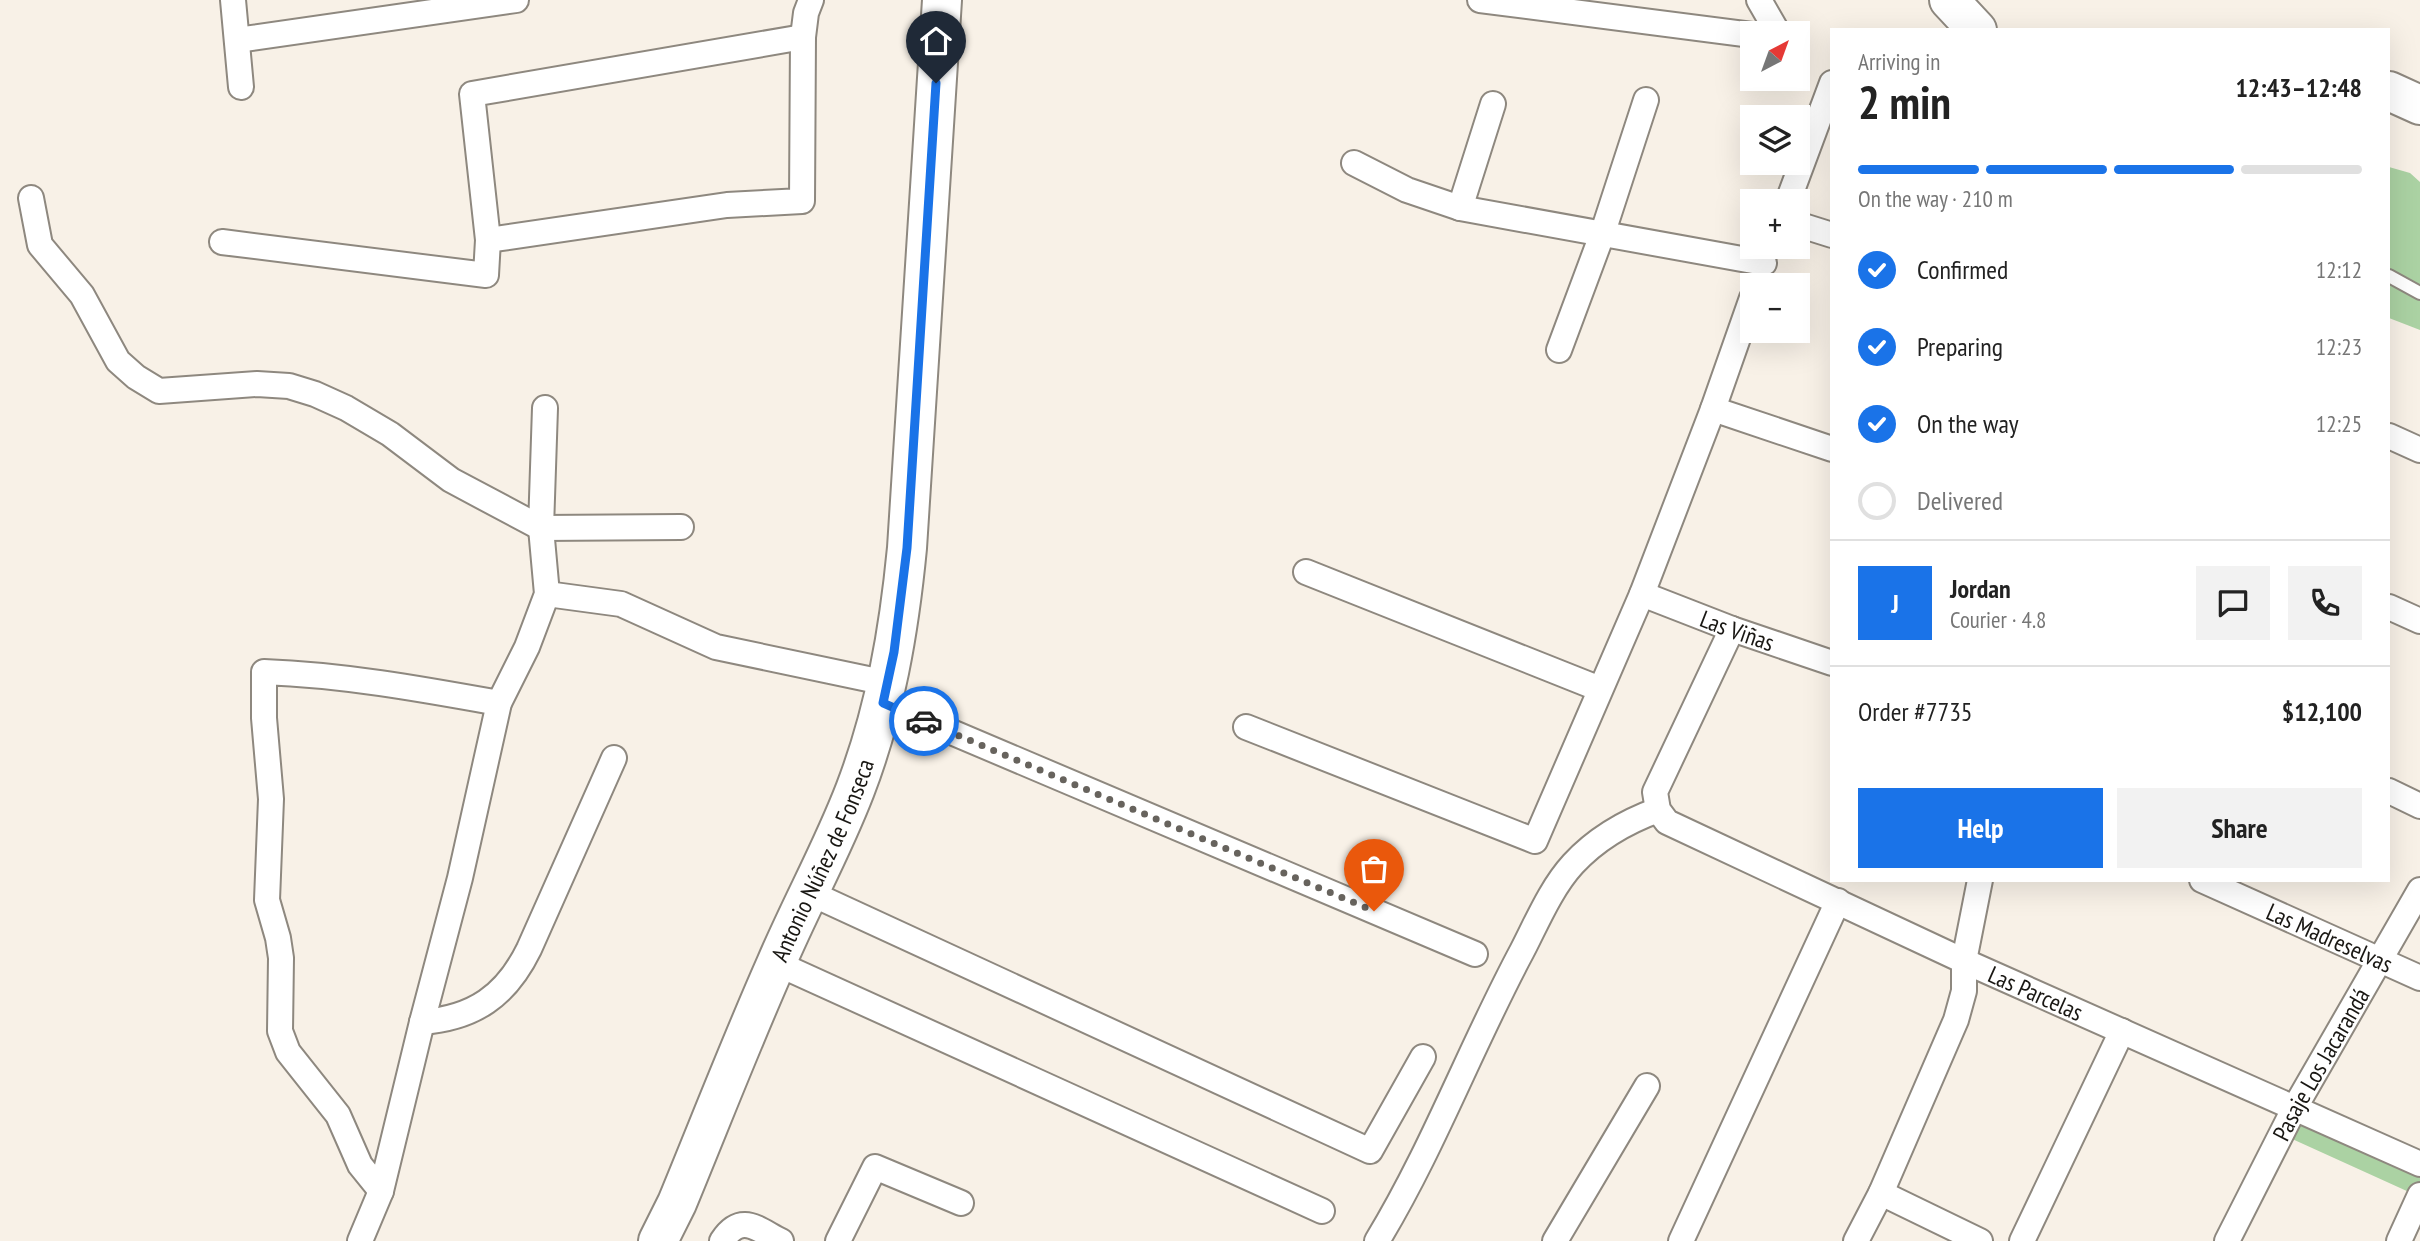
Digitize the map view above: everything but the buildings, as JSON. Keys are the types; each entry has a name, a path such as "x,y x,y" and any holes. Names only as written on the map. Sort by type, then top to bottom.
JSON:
{"main road":[{"name":"Antonio Núñez de Fonseca","path":"658,1241 677,1203 776,963 855,790 885,693 902,600 907,548 909,482 942,0"},
{"path":"1949,0 1975,28"},
{"path":"2390,91 2420,105"}],"street":[{"path":"233,0 241,87"},
{"path":"237,40 516,0"},
{"path":"488,240 727,205 802,201 803,37 806,13 811,0"},
{"path":"1480,0 1540,4 1740,33"},
{"path":"1759,0 1770,21"},
{"path":"222,242 486,275 488,240 472,94 803,37"},
{"path":"1792,189 1830,88"},
{"path":"1559,349 1603,232 1646,100"},
{"path":"1460,208 1493,104"},
{"path":"1354,163 1407,190 1460,208 1603,232 1763,265"},
{"path":"31,198 40,245 82,295 118,361 136,377 159,391 257,384 289,386 346,408 390,434 451,480 541,528 681,527"},
{"path":"1810,228 1830,234"},
{"path":"1246,727 1535,841 1642,594 1740,332"},
{"path":"360,1241 382,1191 460,878 499,704 527,647 547,594 541,528 545,408"},
{"path":"1713,409 1830,448"},
{"path":"2390,436 2420,450"},
{"path":"1306,572 1600,689"},
{"path":"547,594 621,604 716,647 885,693 1475,954"},
{"name":"Las Viñas","path":"1642,594 1732,629 1830,662"},
{"path":"2390,607 2420,621"},
{"path":"1377,1241 1402,1200 1509,975 1558,884 1572,866 1605,836 1658,810 1655,802 1658,783 1732,629"},
{"path":"382,1191 360,1165 338,1115 288,1052 280,1031 281,958 267,900 271,799 264,719 264,672 306,673 388,684 499,704"},
{"path":"422,1022 449,1018 475,1009 502,990 512,977 529,949 614,758"},
{"path":"2390,791 2420,806"},
{"name":"Las Parcelas","path":"1658,810 1661,817 1673,826 1964,961 2420,1164"},
{"path":"1856,1241 1881,1193 1956,1020 1964,991 1964,961 1980,882"},
{"name":"Las Madreselvas","path":"2206,882 2420,978"},
{"name":"Pasaje Los Jacarandá","path":"2227,1241 2294,1108 2420,890"},
{"path":"810,892 1370,1151 1423,1057"},
{"path":"1681,1241 1838,901"},
{"path":"776,963 1322,1211"},
{"path":"2022,1241 2122,1031"},
{"path":"1555,1241 1647,1086"},
{"path":"838,1241 875,1167 961,1203"},
{"path":"1881,1193 1980,1241"},
{"path":"2399,1241 2420,1195"},
{"path":"722,1241 734,1226 745,1224 781,1241"}],"lane":[{"path":"2390,277 2420,293"}],"green space":[{"path":"2390,167 2410,173 2420,182 2420,330 2390,318"},
{"path":"2299,1119 2420,1174 2420,1197 2290,1138"}],"way so far":[{"path":"924,721 1374,911"}],"route":[{"path":"924,721 883,703 894,652 907,548 908,496 936,83"}]}
